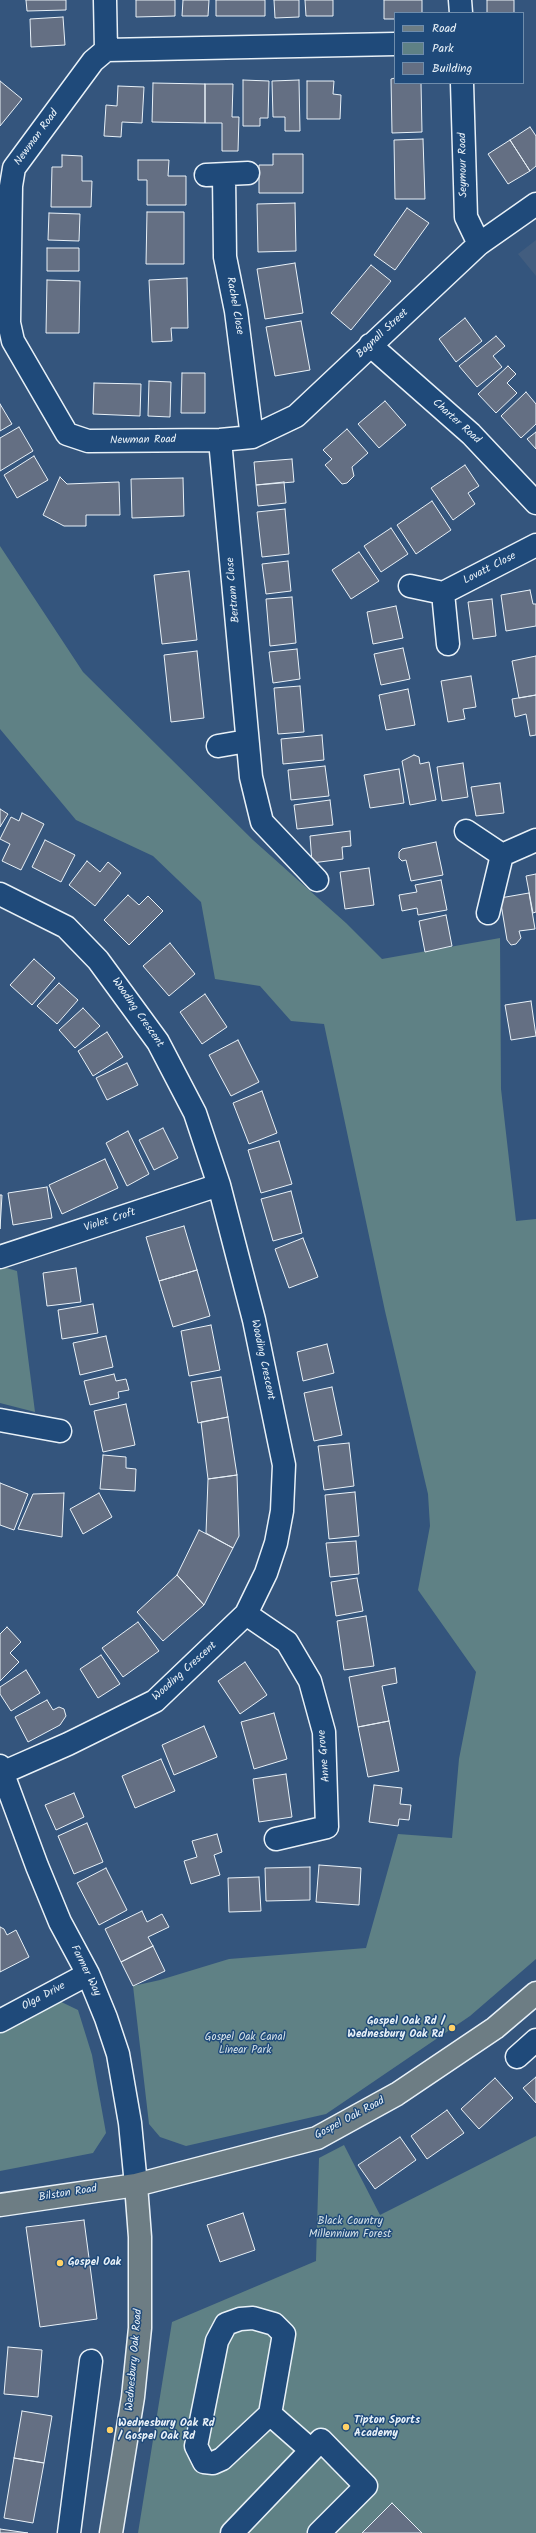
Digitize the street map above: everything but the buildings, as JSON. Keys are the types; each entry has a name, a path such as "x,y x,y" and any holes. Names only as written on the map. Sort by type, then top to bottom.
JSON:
{"main road":[{"name":"Gospel Oak Road","path":"136,2185 317,2138 396,2094 495,2028 536,1993"},
{"name":"Bilston Road","path":"0,2205 136,2185"},
{"name":"Wednesbury Oak Road","path":"111,2533 134,2397 140,2328 140,2237 136,2185"}],"street":[{"path":"105,0 106,50 394,44"},
{"path":"460,0 461,12"},
{"name":"Newman Road","path":"106,50 93,61 14,168 11,186 9,323 13,341 66,434 88,441 220,440"},
{"name":"Seymour Road","path":"462,84 466,217 479,244"},
{"name":"Rachel Close","path":"248,173 215,175 225,257 236,311 252,437"},
{"name":"Bagnall Street","path":"220,440 252,437 296,416 479,244 536,204"},
{"name":"Charter Road","path":"370,345 471,434 536,503"},
{"name":"Bertram Close","path":"220,440 251,777 262,822 317,880"},
{"name":"Lovatt Close","path":"443,593 536,545"},
{"path":"410,586 443,593 448,644"},
{"path":"218,746 247,741"},
{"path":"466,832 502,855"},
{"path":"502,855 536,840"},
{"path":"488,913 502,855"},
{"name":"Wooding Crescent","path":"0,894 66,927 98,960 124,993 158,1042 195,1113 220,1185 254,1320 284,1465 282,1512 276,1543 266,1573 246,1614 155,1701 68,1744 1,1769"},
{"name":"Violet Croft","path":"0,1257 220,1185"},
{"path":"0,1420 60,1431"},
{"name":"Anne Grove","path":"246,1614 287,1642 310,1681 324,1732 327,1827 276,1840"},
{"name":"Farmer Way","path":"1,1769 36,1866 60,1922 88,1974 118,2054 130,2123 136,2185"},
{"name":"Olga Drive","path":"0,2020 88,1974"},
{"path":"517,2056 536,2040"},
{"path":"240,2319 264,2320 279,2327 284,2334 270,2414 222,2459 213,2463 204,2462 199,2456 196,2446 213,2356 220,2332 226,2324 240,2319"},
{"path":"69,2533 91,2361"},
{"path":"270,2414 311,2450"},
{"path":"232,2533 320,2440 366,2486 319,2533"}],"shaded area":[{"path":"536,240 536,276 518,254"}],"green space":[{"name":"Gospel Oak Canal Linear Park","path":"0,546 83,672 253,840 346,923 382,959 500,938 501,1089 516,1221 536,1219 536,1959 470,2016 326,2114 186,2146 160,2137 149,2124 133,1986 160,1980 229,1959 366,1948 398,1834 452,1838 459,1759 476,1672 418,1590 430,1526 428,1494 385,1311 324,1024 291,1021 260,986 215,979 201,902 153,856 76,820 0,729"},
{"path":"0,1266 17,1271 35,1412 0,1403"},
{"path":"53,1998 78,2010 92,2055 106,2133 93,2153 0,2171 0,2033"},
{"name":"Tipton Sports Academy","path":"536,2136 536,2533 138,2533 172,2322 316,2261 319,2158 344,2145 380,2215"}],"place":[{"name":"Gospel Oak Rd / Wednesbury Oak Rd","path":"452,2028"},
{"name":"Gospel Oak","path":"60,2263"},
{"name":"Tipton Sports Academy","path":"346,2427"},
{"name":"Wednesbury Oak Rd / Gospel Oak Rd","path":"110,2430"}],"park label":[{"name":"Black Country Millennium Forest","path":"350,2228"}]}
